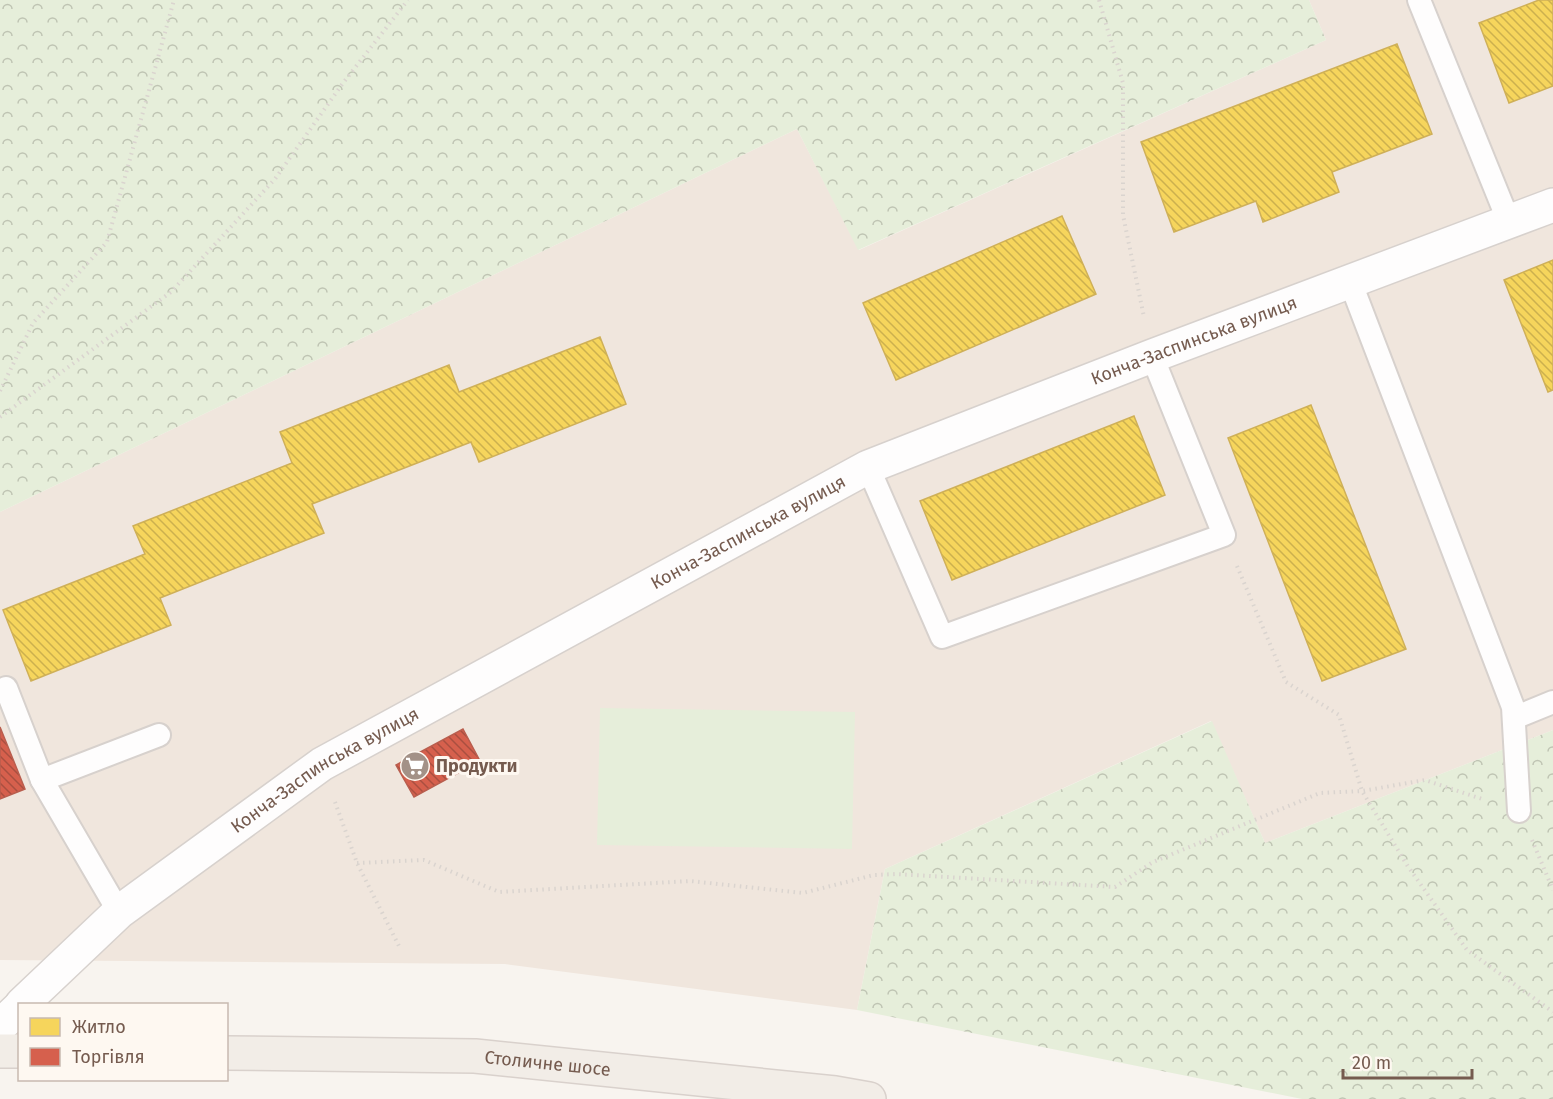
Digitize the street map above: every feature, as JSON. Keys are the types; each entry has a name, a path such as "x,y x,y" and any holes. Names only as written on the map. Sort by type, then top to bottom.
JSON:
{"main road":[{"path":"0,1051 18,1051"},
{"name":"Столичне шосе","path":"228,1053 475,1056 835,1093 869,1099"}],"street":[{"name":"Конча-Заспинська вулиця","path":"24,1003 119,912 322,764 868,467 1152,356 1553,205"},
{"name":"Конча-Заспинська вулиця","path":"0,1026 18,1009"}],"lane":[{"path":"1419,0 1509,222"},
{"path":"1350,281 1513,707 1519,811"},
{"path":"868,467 942,636 1224,536 1152,356"},
{"path":"6,688 42,780 119,912"},
{"path":"1514,718 1553,702"},
{"path":"42,780 159,735"}],"path":[{"path":"0,390 33,323 107,242 174,0"},
{"path":"0,417 171,292 275,179 344,83 408,0"},
{"path":"1099,0 1123,83 1123,215 1152,356"},
{"path":"1224,536 1286,682 1339,715 1362,791 1407,866 1467,950 1553,1012"},
{"path":"322,764 357,863 400,948"},
{"path":"357,863 424,860 499,892 690,881 803,893 874,875 896,874 1115,886 1153,862 1320,793 1362,791 1425,780 1519,811 1553,890"}],"shaded area":[{"path":"1309,0 1553,0 1553,730 1265,843 1211,721 885,869 857,1010 505,964 0,960 0,512 797,129 859,250 1326,40"}],"green space":[{"path":"0,0 1309,0 1326,40 858,250 797,129 0,512"},
{"path":"600,708 855,712 852,849 597,845"},
{"path":"1212,721 1265,843 1553,730 1553,1099 1302,1099 857,1010 885,869"}],"building: Житло":[{"path":"1539,0 1553,0 1553,86 1509,103 1479,23"},
{"path":"1397,44 1432,134 1332,172 1339,192 1263,222 1256,201 1174,232 1141,142"},
{"path":"1062,216 1096,294 896,380 863,303"},
{"path":"1553,260 1553,390 1548,392 1504,280"},
{"path":"600,337 626,404 479,462 471,442 312,504 324,533 160,598 171,625 31,681 3,610 145,554 133,526 292,463 280,432 449,365 459,392"},
{"path":"1311,405 1406,649 1322,681 1228,438"},
{"path":"1134,416 1165,495 952,580 920,501"}],"building: Торгівля":[{"path":"0,727 25,789 0,799"},
{"path":"463,729 480,761 414,797 396,765"}],"place":[{"name":"Продукти","path":"415,766"}]}
